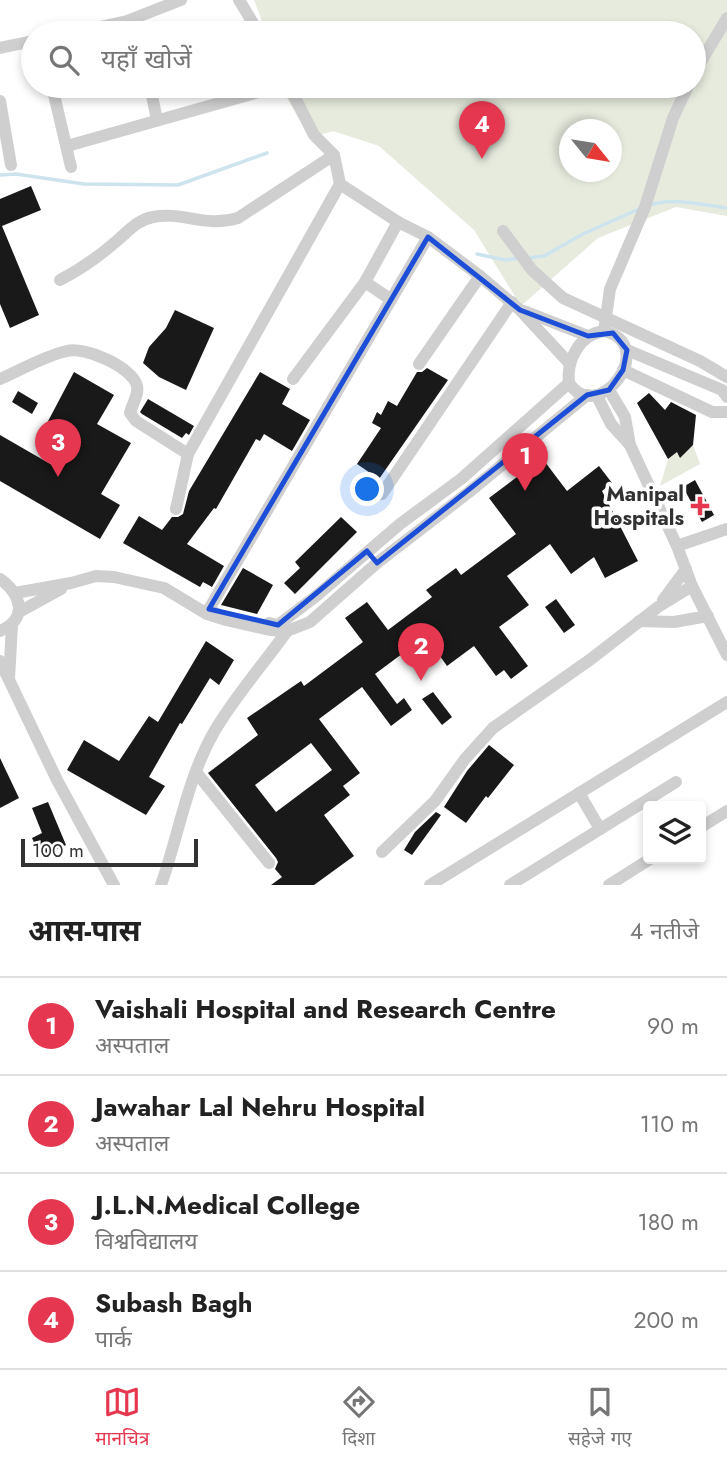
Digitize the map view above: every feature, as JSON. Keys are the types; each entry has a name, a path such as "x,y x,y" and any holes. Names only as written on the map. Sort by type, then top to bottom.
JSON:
{"street":[{"path":"141,21 181,0"},
{"path":"239,0 252,21"},
{"path":"706,54 727,18"},
{"path":"0,48 21,44"},
{"path":"55,98 71,167"},
{"path":"152,98 157,120"},
{"path":"67,146 237,98"},
{"path":"176,509 188,454 340,184 334,155 314,135 295,98"},
{"path":"604,331 610,289 645,207 673,118 682,98"},
{"path":"0,101 11,164"},
{"path":"60,280 80,270 144,219 167,216 224,222 238,218 334,155"},
{"path":"340,184 398,222 428,237 480,276 516,306 570,364"},
{"path":"293,379 365,282 398,222"},
{"path":"503,231 532,270 563,298 700,361 727,377"},
{"path":"209,609 428,237"},
{"path":"419,364 480,276"},
{"path":"365,282 390,299"},
{"path":"516,306 588,336"},
{"path":"382,494 516,306"},
{"path":"15,593 96,576 139,581 164,588 207,614 270,630 288,631 310,622 377,563 597,394 623,370 627,350 619,337 604,331 588,336 580,344 570,364 569,383 461,478 278,625 194,605"},
{"path":"0,379 69,350 96,354 135,381 137,394 130,413 136,421 188,454"},
{"path":"627,350 722,390 727,397"},
{"path":"623,370 712,412 727,412"},
{"path":"569,383 579,392 597,394"},
{"path":"597,394 611,424 630,445 677,546 692,586 708,616 721,629 727,655"},
{"path":"461,478 469,492"},
{"path":"677,546 727,529"},
{"path":"367,551 377,563"},
{"path":"658,607 686,569"},
{"path":"0,579 15,593 19,612"},
{"path":"9,679 12,625 19,612 71,583"},
{"path":"382,852 435,801 465,759 493,728 658,607 692,586"},
{"path":"209,609 226,620"},
{"path":"639,621 674,622 708,616"},
{"path":"0,631 12,625"},
{"path":"161,885 197,772 214,733 237,697 288,631"},
{"path":"0,662 57,780 114,885"},
{"path":"430,885 727,702"},
{"path":"197,772 269,863"},
{"path":"510,885 676,782"},
{"path":"579,793 600,829"},
{"path":"706,824 727,811"},
{"path":"613,884 643,864"}],"highlighted area":[{"path":"428,237 520,310 588,336 613,333 627,350 623,370 609,390 587,395 377,563 367,551 278,625 209,609"}],"shaded area":[{"path":"254,0 727,0 727,216 676,207 598,238 521,306 474,230 379,146 333,131 310,138 287,98 706,98 706,21 261,21"},
{"path":"693,445 700,464 660,486 668,459 677,452 681,457"}],"building":[{"path":"31,186 41,210 2,226 39,315 10,328 0,304 0,199"},
{"path":"175,310 214,328 186,390 159,377 143,363 149,347 166,328"},
{"path":"427,368 448,380 379,479 357,464 381,428 372,423 377,412 381,415 388,401 397,406 417,372"},
{"path":"74,372 114,395 97,424 131,443 101,494 120,505 100,539 0,481 0,435 52,465 68,437 46,425"},
{"path":"260,372 290,389 282,404 310,420 292,451 264,434 260,441 256,439 216,509 214,508 187,544 224,566 212,587 203,582 200,587 123,543 139,516 162,530 172,517 183,514 189,491"},
{"path":"18,391 38,403 32,414 12,402"},
{"path":"649,393 665,410 671,402 696,415 693,445 680,458 677,452 668,459 637,403"},
{"path":"148,399 194,426 189,435 186,433 182,438 142,414 140,412"},
{"path":"542,458 567,491 599,466 612,483 602,491 638,561 605,578 594,557 571,574 550,544 507,576 529,605 499,627 528,666 511,679 504,670 496,676 474,646 447,666 426,636 375,674 397,704 404,698 412,710 391,726 362,687 319,719 360,773 343,786 350,795 324,815 354,856 314,885 271,885 282,877 275,869 278,862 276,858 208,773 258,735 247,718 301,681 304,686 363,642 345,618 367,602 388,630 432,597 426,590 456,568 461,575 516,534 489,498","holes":["311,743 332,770 276,812 255,785"]},
{"path":"695,480 714,515 702,522 683,487"},
{"path":"341,517 357,532 295,594 284,583 300,568 295,562"},
{"path":"243,568 273,585 257,614 221,605"},
{"path":"556,599 575,625 564,633 545,607"},
{"path":"206,641 234,660 219,685 210,678 149,777 165,786 146,815 67,770 84,740 119,761 149,716 158,722"},
{"path":"433,692 452,717 442,725 422,699"},
{"path":"489,745 514,765 466,823 444,807 467,771"},
{"path":"0,758 19,798 0,808"},
{"path":"48,802 66,845 40,856 32,838 42,833 32,808"},
{"path":"436,812 441,815 412,855 404,850 415,832"}],"waterway":[{"path":"0,175 16,174 84,184 178,185 267,153"},
{"path":"650,205 678,202 727,208"},
{"path":"528,258 544,256 583,234 639,209"},
{"path":"477,254 505,260 521,258"}],"place":[{"name":"Subash Bagh","path":"482,159"},
{"name":"J.L.N.Medical College","path":"58,477"},
{"name":"Vaishali Hospital and Research Centre","path":"525,491"},
{"name":"Manipal Hospitals","path":"700,506"},
{"name":"Jawahar Lal Nehru Hospital","path":"421,681"}]}
